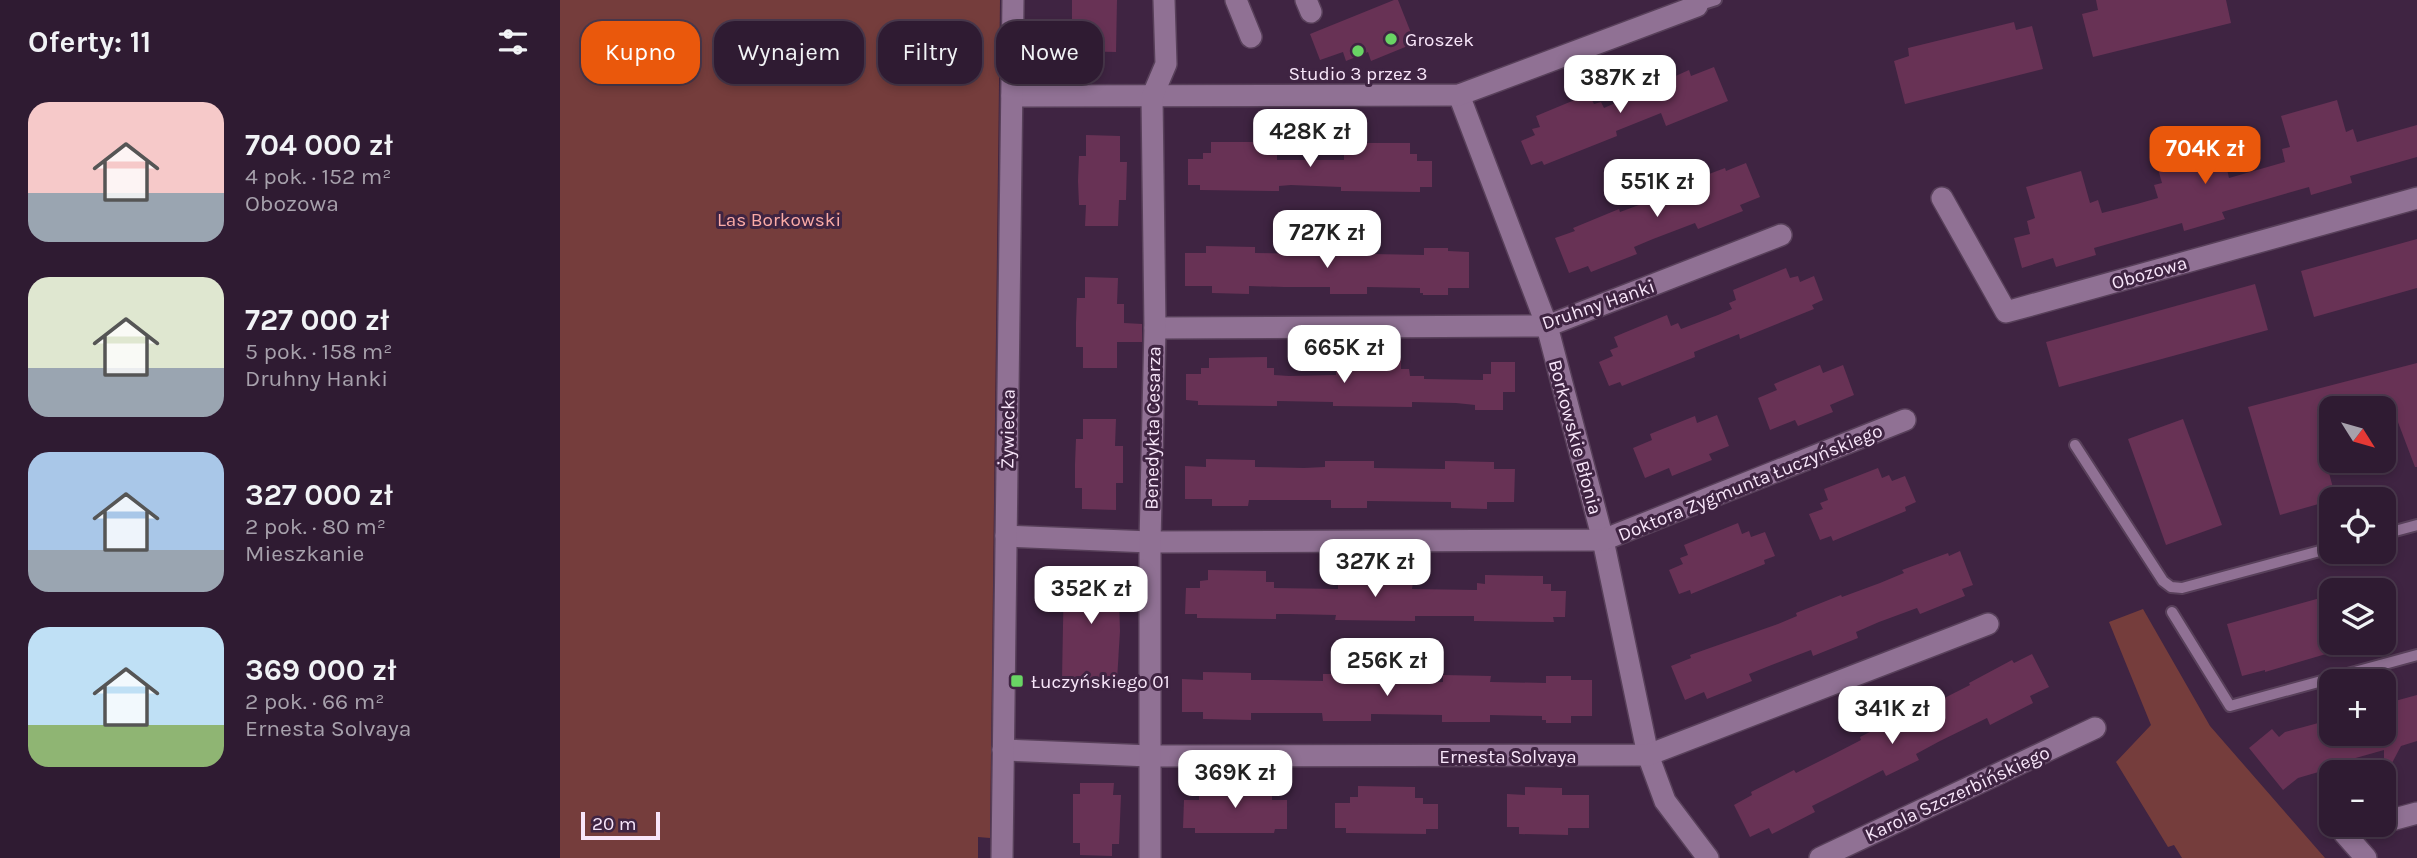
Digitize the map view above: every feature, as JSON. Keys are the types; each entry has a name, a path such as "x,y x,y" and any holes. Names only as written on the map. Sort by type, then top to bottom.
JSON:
{"street":[{"name":"Żywiecka","path":"1002,858 1013,0"},
{"name":"Benedykta Cesarza","path":"1150,858 1150,542 1155,328 1152,97 1166,64 1164,0"},
{"path":"1236,0 1251,37"},
{"path":"1012,96 1459,95 1707,3"},
{"name":"Borkowskie Błonia","path":"1459,95 1546,326 1603,540 1648,755 1665,801 1708,858"},
{"name":"Obozowa","path":"1942,198 2006,312 2417,198"},
{"name":"Druhny Hanki","path":"1155,328 1546,326 1781,235"},
{"name":"Doktora Zygmunta Łuczyńskiego","path":"1006,536 1150,542 1603,540 1905,420"},
{"name":"Ernesta Solvaya","path":"1003,750 1150,756 1648,755 1988,624"},
{"name":"Karola Szczerbińskiego","path":"1820,858 2095,728"},
{"path":"2396,819 2417,813"},
{"path":"2348,837 2366,858"}],"lane":[{"path":"2076,445 2163,580 2171,587 2182,588 2319,551"},
{"path":"2396,531 2417,525"},
{"path":"2172,612 2230,706 2417,655"}],"green space":[{"name":"Las Borkowski","path":"560,0 1000,0 1000,21 996,21 996,84 999,84 990,838 978,837 978,858 560,858"},
{"path":"2143,609 2210,726 2325,858 2182,858 2174,845 2168,847 2116,762 2151,725 2109,622"}],"building":[{"path":"1072,0 1117,0 1116,52 1103,52 1103,21 1072,21"},
{"path":"1398,0 1415,43 1371,61 1368,52 1346,61 1343,52 1320,60 1310,34"},
{"path":"2096,0 2226,0 2231,23 2093,57 2082,14 2098,10"},
{"path":"2014,22 2016,30 2032,26 2043,69 1905,104 1894,61 1909,56 1908,48"},
{"path":"1714,67 1728,101 1666,126 1661,113 1616,131 1617,136 1544,165 1542,161 1531,165 1521,141 1535,135 1532,129 1540,127 1536,116 1589,94 1594,104 1601,102 1604,108 1689,70 1691,76"},
{"path":"2337,100 2346,132 2353,129 2357,142 2417,125 2417,157 2350,176 2352,183 2311,195 2309,187 2222,212 2225,219 2184,231 2182,223 2094,248 2096,255 2056,267 2053,258 2022,268 2014,238 2030,234 2027,221 2035,218 2026,187 2081,171 2090,203 2098,200 2102,213 2137,204 2158,198 2154,185 2162,183 2153,152 2209,136 2218,167 2226,165 2229,178 2285,162 2282,149 2290,147 2281,116"},
{"path":"1086,135 1120,136 1120,162 1127,162 1126,200 1119,200 1118,226 1085,226 1086,205 1079,205 1078,181 1079,156 1086,156"},
{"path":"1211,142 1269,142 1269,153 1277,153 1277,160 1344,160 1344,154 1352,154 1352,143 1410,143 1410,154 1417,154 1417,161 1432,161 1432,187 1420,187 1420,192 1341,191 1341,187 1291,185 1279,186 1279,191 1200,190 1200,185 1188,185 1188,159 1203,159 1203,153 1211,153"},
{"path":"1746,163 1760,197 1740,205 1743,211 1698,229 1695,223 1653,239 1634,247 1637,254 1591,272 1588,266 1569,273 1555,238 1619,209 1620,212 1682,189 1680,185"},
{"path":"2417,239 2417,288 2314,317 2301,271"},
{"path":"1206,246 1255,247 1255,253 1325,254 1324,247 1373,248 1373,254 1424,255 1424,248 1448,248 1448,251 1469,252 1469,288 1448,288 1448,295 1423,295 1420,288 1367,287 1367,294 1330,294 1330,287 1249,286 1249,294 1212,293 1212,286 1185,286 1185,253 1206,253"},
{"path":"1786,268 1790,278 1798,276 1800,282 1814,276 1823,300 1812,305 1814,309 1740,339 1739,334 1694,352 1695,357 1622,386 1620,382 1609,386 1599,362 1613,356 1610,350 1618,347 1614,337 1667,315 1671,326 1678,323 1681,329 1718,315 1732,309 1729,303 1736,300 1733,290"},
{"path":"1085,277 1118,278 1117,304 1124,304 1124,323 1142,324 1142,342 1117,342 1117,368 1083,368 1083,347 1076,347 1076,322 1077,298 1085,298"},
{"path":"2255,284 2268,330 2059,387 2046,342"},
{"path":"1267,357 1267,368 1274,368 1274,375 1289,376 1336,375 1336,369 1344,369 1344,358 1401,358 1401,369 1409,369 1410,376 1424,376 1424,379 1483,380 1483,374 1491,374 1491,362 1515,362 1515,392 1503,392 1503,410 1475,410 1475,405 1456,403 1412,402 1412,407 1333,406 1333,402 1277,401 1277,406 1198,405 1198,401 1186,400 1186,374 1201,374 1201,368 1209,368 1209,358"},
{"path":"2417,363 2417,467 2396,417 2396,396 2319,396 2319,473 2329,473 2333,487 2319,487 2319,504 2280,515 2248,407"},
{"path":"1820,365 1823,373 1843,365 1854,395 1830,405 1833,412 1798,426 1795,420 1770,430 1758,398 1777,390 1774,384"},
{"path":"1717,415 1729,446 1709,454 1712,460 1672,476 1669,468 1645,478 1633,448 1652,440 1650,434 1695,416 1697,423"},
{"path":"1083,419 1116,419 1115,446 1123,446 1123,483 1116,483 1116,510 1082,509 1082,488 1075,488 1075,464 1076,439 1083,439"},
{"path":"2183,419 2222,525 2166,545 2128,439"},
{"path":"1206,459 1255,460 1255,467 1304,468 1325,467 1325,461 1374,461 1374,468 1445,469 1445,461 1494,462 1494,469 1515,469 1514,502 1487,502 1487,509 1451,508 1451,502 1367,501 1367,508 1331,508 1331,500 1249,500 1248,506 1212,506 1212,499 1185,499 1185,466 1206,467"},
{"path":"1878,468 1882,478 1889,475 1892,481 1905,476 1916,502 1905,507 1906,511 1833,541 1831,536 1820,540 1809,514 1823,509 1820,503 1828,500 1824,489"},
{"path":"1738,523 1742,534 1749,531 1751,537 1765,532 1775,556 1764,560 1765,564 1691,594 1690,590 1679,594 1669,570 1683,564 1680,558 1688,555 1684,545"},
{"path":"1960,551 1973,585 1962,589 1965,596 1920,614 1917,608 1879,622 1856,632 1858,638 1813,656 1811,650 1749,674 1752,681 1707,699 1704,692 1685,700 1671,666 1691,658 1690,655 1778,624 1797,616 1796,613 1904,573 1902,570"},
{"path":"1208,570 1266,571 1266,582 1274,582 1274,588 1338,589 1338,582 1347,582 1347,571 1405,572 1404,583 1413,583 1412,589 1477,590 1477,583 1485,584 1485,575 1543,576 1543,584 1551,584 1551,591 1566,591 1565,617 1553,617 1554,622 1474,621 1474,616 1415,616 1415,621 1335,620 1336,615 1288,614 1276,614 1276,619 1197,618 1197,614 1185,614 1186,588 1200,588 1200,581 1208,580"},
{"path":"1064,573 1118,573 1120,631 1117,680 1062,679"},
{"path":"2319,598 2319,655 2323,655 2242,676 2227,624"},
{"path":"2032,654 2049,687 2030,696 2033,703 1990,725 1987,718 1940,741 1916,754 1919,760 1886,776 1883,770 1812,806 1815,812 1772,834 1769,828 1750,837 1734,805 1752,795 1751,792 1794,770 1796,773 1832,755 1861,740 1860,737 1903,715 1905,718 2012,660 2014,663"},
{"path":"1203,672 1251,673 1251,680 1323,681 1323,674 1371,674 1371,681 1422,683 1443,682 1443,675 1491,676 1490,682 1546,683 1546,676 1571,676 1571,680 1592,680 1592,716 1571,716 1571,723 1546,723 1542,716 1490,715 1490,722 1442,722 1442,715 1371,714 1371,721 1323,721 1322,713 1251,713 1251,720 1203,719 1203,712 1182,712 1182,679 1203,680"},
{"path":"2417,695 2417,741 2401,746 2394,760 2384,760 2384,750 2349,760 2319,760 2319,772 2298,778 2283,790 2249,748 2272,729 2279,737 2285,732 2319,723 2319,746 2396,746 2396,701"},
{"path":"1206,782 1264,783 1264,793 1272,793 1272,800 1287,800 1287,829 1275,829 1274,833 1195,833 1195,828 1183,828 1184,800 1199,800 1199,792 1206,792"},
{"path":"1080,783 1114,783 1113,795 1121,795 1119,844 1112,844 1112,856 1080,855 1080,843 1073,843 1073,794 1080,794"},
{"path":"1358,786 1415,787 1415,798 1423,798 1423,804 1438,804 1438,829 1426,829 1426,834 1346,833 1346,828 1335,828 1335,803 1350,803 1350,797 1358,797"},
{"path":"1525,787 1562,788 1562,795 1589,795 1589,828 1568,828 1568,835 1519,834 1519,827 1507,827 1507,794 1525,795"}],"place":[{"name":"Groszek","path":"1391,39"},
{"name":"Studio 3 przez 3","path":"1358,51"},
{"name":"Łuczyńskiego 01","path":"1017,681"}]}
